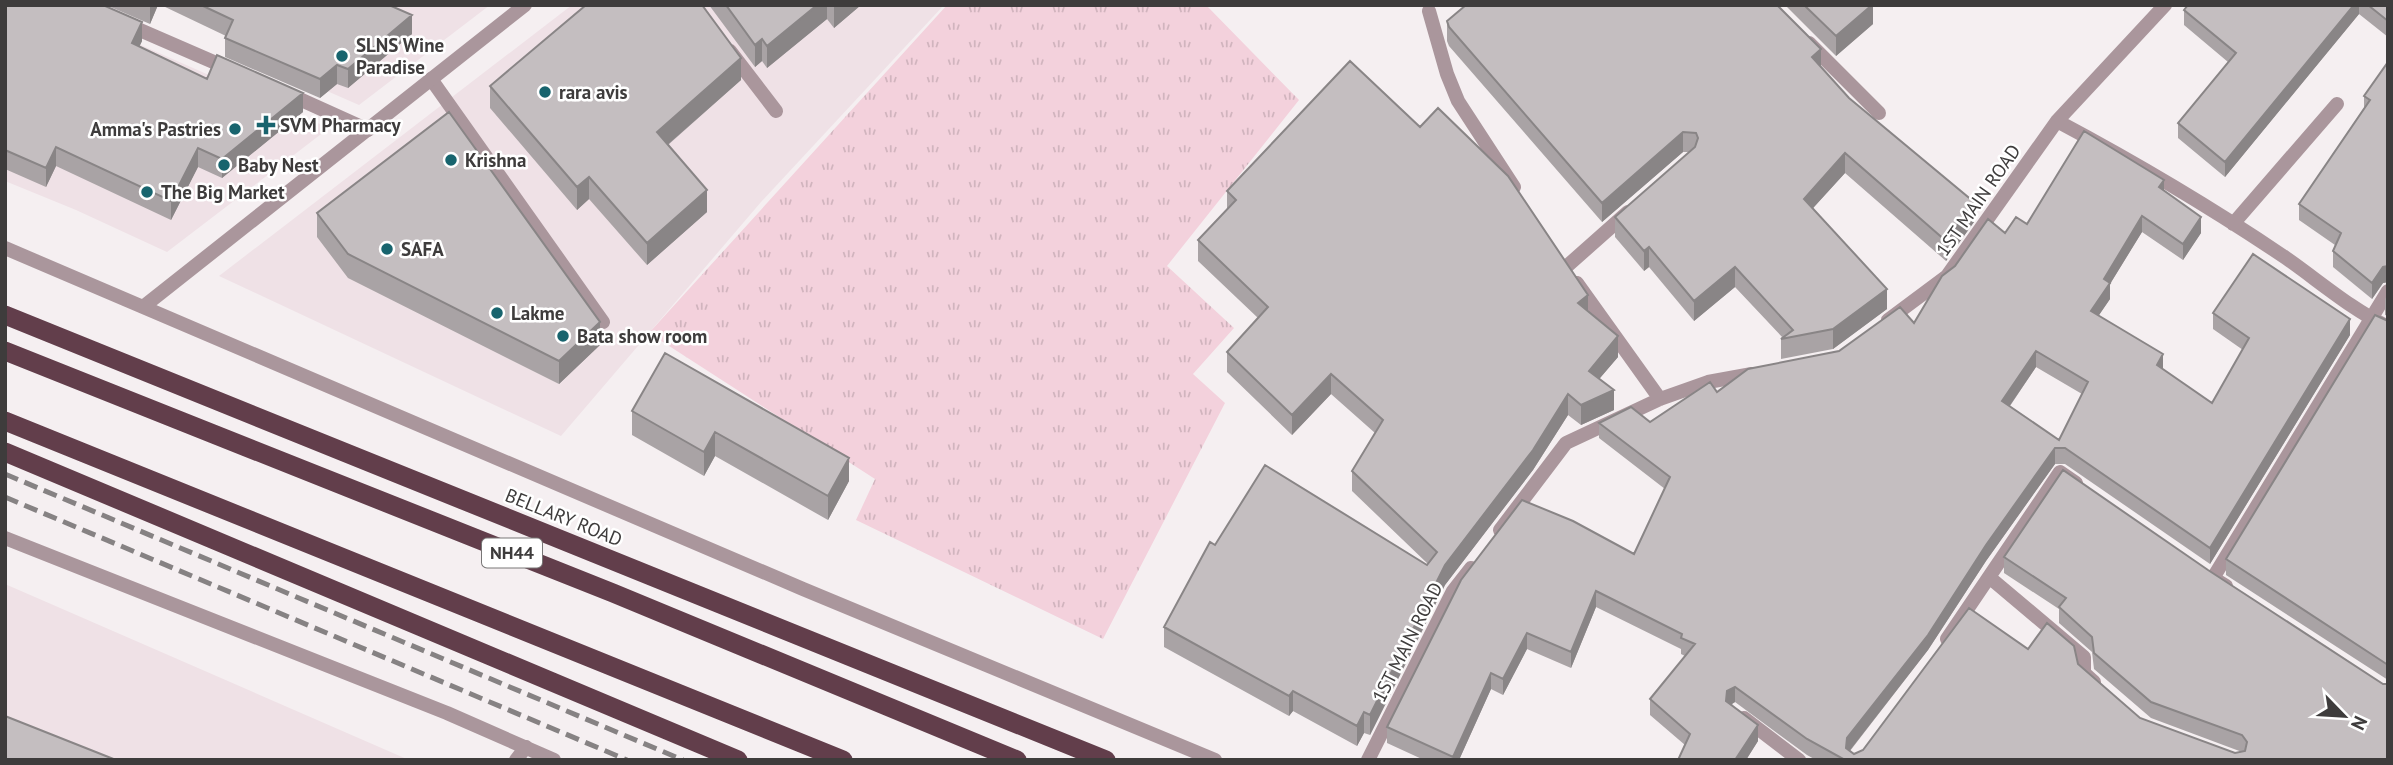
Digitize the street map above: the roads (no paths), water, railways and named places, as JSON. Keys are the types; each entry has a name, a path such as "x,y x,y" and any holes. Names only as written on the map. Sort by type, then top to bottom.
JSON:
{"highway":[{"name":"BELLARY ROAD","path":"5,315 1106,760"},
{"name":"NH44","path":"5,351 613,593 1017,760"},
{"path":"5,421 844,760"},
{"path":"5,452 738,760"}],"street":[{"path":"143,307 525,5"},
{"name":"1ST MAIN ROAD","path":"1880,326 1947,276 2057,121 2165,5"},
{"path":"1429,7 1447,74 1458,101 1523,201"},
{"path":"108,16 246,76"},
{"path":"1800,34 1879,113"},
{"path":"720,37 776,111"},
{"path":"431,79 603,322"},
{"path":"270,87 368,130"},
{"path":"2232,224 2337,104"},
{"path":"2057,121 2144,167 2369,318 2388,327"},
{"path":"1637,204 1562,261 1660,399"},
{"path":"5,248 803,589 1215,760"},
{"path":"2236,593 2208,574 2388,290"},
{"path":"1493,538 1566,443 1660,399 1708,382 1772,370"},
{"path":"1936,656 2060,472 2092,494"},
{"path":"5,538 554,760"},
{"name":"1ST MAIN ROAD","path":"1368,760 1453,591 1477,560"},
{"path":"1989,577 2084,657 2084,673 2105,691"},
{"path":"1735,712 1799,760"},
{"path":"516,760 526,747"}],"railway":[{"path":"5,474 683,760"},
{"path":"5,497 627,760"}],"place":[{"name":"SLNS Wine Paradise","path":"342,56"},
{"name":"rara avis","path":"545,92"},
{"name":"SVM Pharmacy","path":"266,125"},
{"name":"Amma's Pastries","path":"235,129"},
{"name":"Krishna","path":"451,160"},
{"name":"Baby Nest","path":"224,165"},
{"name":"The Big Market","path":"147,192"},
{"name":"SAFA","path":"387,249"},
{"name":"Lakme","path":"497,313"},
{"name":"Bata show room","path":"563,336"}]}
